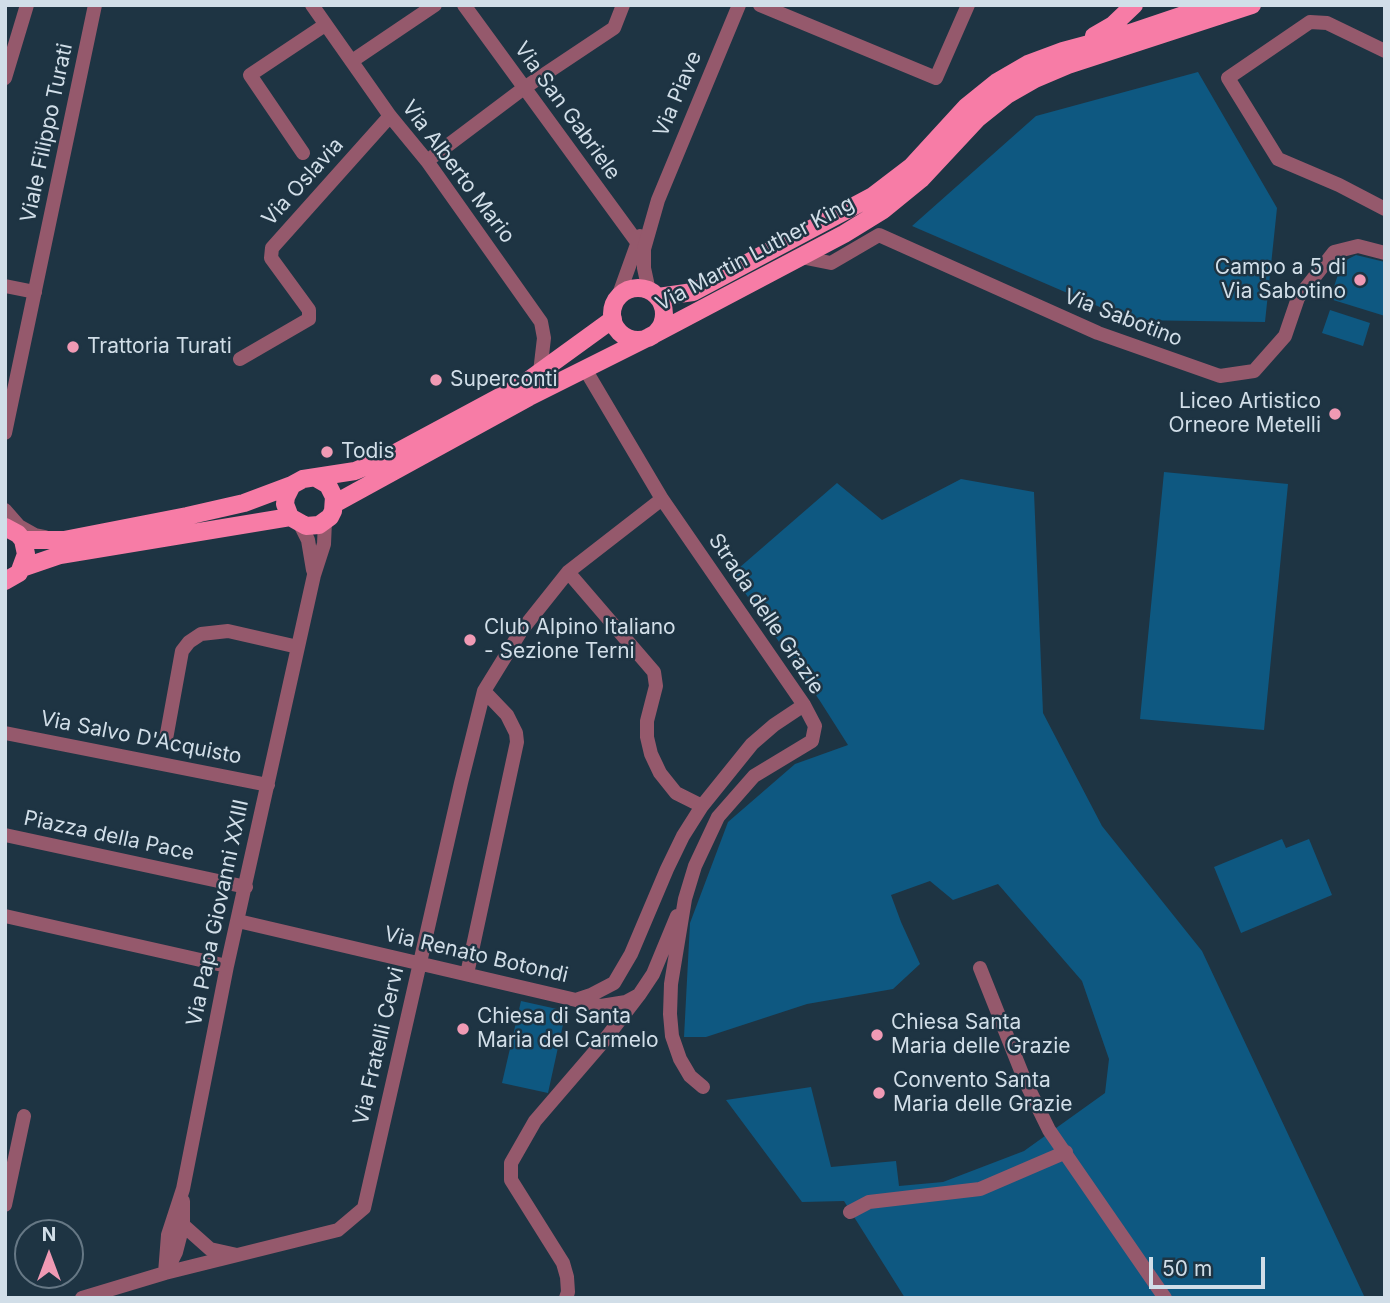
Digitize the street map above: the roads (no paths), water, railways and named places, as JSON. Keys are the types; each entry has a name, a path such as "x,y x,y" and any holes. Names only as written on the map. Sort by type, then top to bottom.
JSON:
{"main road":[{"path":"1063,51 1113,25 1134,5"},
{"name":"Via Martin Luther King","path":"649,337 660,326 664,312 653,294 693,292 873,195 911,167 966,107 997,82 1028,64 1063,51 1130,33 1213,5"},
{"name":"Via Martin Luther King","path":"649,337 801,257 883,210 921,179 977,119 1007,95 1035,79 1068,65 1252,5"},
{"path":"618,297 633,288 653,294"},
{"name":"Via Piave","path":"612,319 612,311 618,297"},
{"path":"10,524 64,540 233,505 303,479 355,471 388,457 522,385 612,319 626,337 649,337"},
{"path":"334,504 434,448 649,337"},
{"path":"22,568 60,555 295,521 313,526 330,517 334,504 332,491 316,478"},
{"path":"292,485 285,505 295,521"},
{"path":"5,581 14,577 22,568 26,554 10,524"}],"street":[{"path":"5,78 27,5"},
{"name":"Viale Filippo Turati","path":"5,433 95,5"},
{"name":"Via Alberto Mario","path":"312,5 390,117 427,161 541,322 544,338 540,372"},
{"path":"352,61 435,5"},
{"name":"Via San Gabriele","path":"464,5 637,242"},
{"path":"427,161 524,88 614,28 623,5"},
{"name":"Via Piave","path":"618,297 637,242 658,200 739,5"},
{"path":"760,5 936,78 968,5"},
{"path":"1385,51 1327,23 1310,22 1228,78 1278,159 1385,209"},
{"path":"303,153 250,75 325,25"},
{"name":"Via Oslavia","path":"240,359 309,319 309,310 271,258 272,248 390,117"},
{"name":"Via Piave","path":"653,294 643,268 645,249 658,200"},
{"name":"Via Sabotino","path":"801,257 831,263 879,235 1097,333 1220,376 1254,371 1285,335 1298,298 1334,252 1359,246 1385,253"},
{"path":"5,286 35,292"},
{"name":"Strada delle Grazie","path":"566,1298 567,1277 563,1263 511,1180 511,1163 536,1121 603,1042 653,974 685,899 695,866 718,817 754,776 812,741 815,726 804,705 662,499 585,369"},
{"name":"Via Fratelli Cervi","path":"242,1256 338,1230 364,1208 484,691 521,631 568,572 662,499"},
{"name":"Via Papa Giovanni XXIII","path":"295,521 308,540 314,575"},
{"name":"Via Papa Giovanni XXIII","path":"165,1273 168,1235 183,1189 227,966 314,575 324,544 325,521"},
{"path":"10,524 35,535 64,540"},
{"path":"568,572 654,672 656,687 647,721 651,754 660,773 676,793 702,806"},
{"path":"166,739 182,651 189,642 201,634 228,631 298,647"},
{"path":"467,974 517,741 507,715 484,691"},
{"name":"Via Renato Botondi","path":"238,921 576,1000 591,995 614,982 631,954 683,836 702,806 752,744 774,724 804,705"},
{"name":"Via Salvo D'Acquisto","path":"5,733 268,785"},
{"name":"Piazza della Pace","path":"5,835 246,887"},
{"name":"Strada delle Grazie","path":"685,899 671,984 672,1036 680,1059 690,1076 703,1087"},
{"path":"5,916 227,966"},
{"path":"980,968 1025,1081 1049,1130 1165,1298"},
{"path":"576,1000 601,1006 626,1002 639,995"},
{"path":"5,1205 24,1116"},
{"path":"850,1212 869,1202 980,1189 1066,1152"},
{"name":"Via Papa Giovanni XXIII","path":"165,1273 176,1252 183,1225 183,1189"},
{"path":"183,1225 210,1249 242,1256"},
{"path":"82,1298 165,1273 242,1256"}],"place":[{"name":"Campo a 5 di Via Sabotino","path":"1360,280"},
{"name":"Trattoria Turati","path":"73,347"},
{"name":"Superconti","path":"436,380"},
{"name":"Liceo Artistico Orneore Metelli","path":"1335,414"},
{"name":"Todis","path":"327,452"},
{"name":"Club Alpino Italiano - Sezione Terni","path":"470,640"},
{"name":"Chiesa di Santa Maria del Carmelo","path":"463,1029"},
{"name":"Chiesa Santa Maria delle Grazie","path":"877,1035"},
{"name":"Convento Santa Maria delle Grazie","path":"879,1093"}]}
